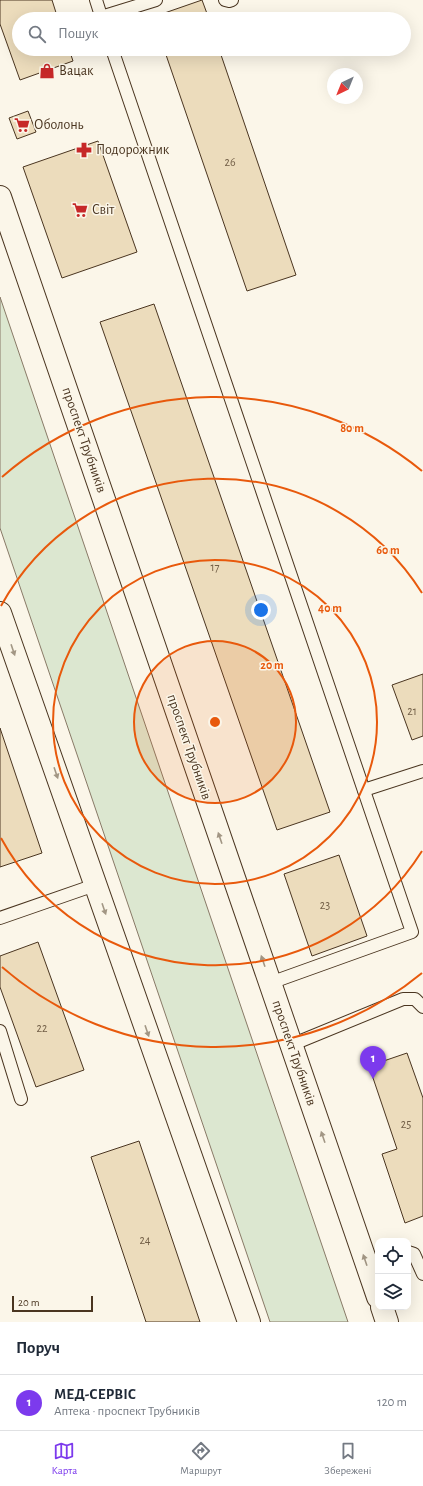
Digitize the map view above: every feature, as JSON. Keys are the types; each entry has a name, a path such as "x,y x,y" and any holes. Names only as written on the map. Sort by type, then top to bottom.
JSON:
{"main road":[{"name":"проспект Трубників","path":"0,196 375,1288"},
{"path":"0,613 249,1322"},
{"path":"383,1310 387,1322"}],"lane":[{"path":"96,0 100,12"},
{"path":"120,12 156,0"},
{"path":"226,0 232,0"},
{"path":"114,56 412,932 270,983"},
{"path":"364,790 423,771"},
{"path":"0,918 95,885"},
{"path":"291,1045 403,998 415,1000 423,1007"},
{"path":"0,1031 21,1099"},
{"path":"411,1253 414,1254 423,1274"}],"green space":[{"path":"0,297 348,1322 270,1322 0,528"}],"building":[{"path":"0,0 52,0 56,12 12,12 12,56 71,56 73,61 20,80 0,24"},
{"path":"202,0 206,12 167,12"},
{"path":"166,56 221,56 296,275 247,291"},
{"name":"Оболонь","path":"28,111 36,132 17,139 9,118"},
{"name":"Світ","path":"98,141 137,252 62,278 23,167"},
{"path":"154,304 330,812 277,830 100,322"},
{"path":"423,674 423,736 412,740 392,685"},
{"path":"0,728 42,853 0,867"},
{"path":"339,855 367,936 312,956 284,874"},
{"path":"38,942 84,1070 36,1087 0,987 0,956"},
{"path":"407,1053 423,1098 423,1216 405,1223 382,1154 397,1149 369,1066"},
{"path":"139,1141 200,1322 146,1322 91,1157"}],"place":[{"name":"Вацак","path":"47,71"},
{"name":"Оболонь","path":"22,125"},
{"name":"Подорожник","path":"84,150"},
{"name":"Світ","path":"80,210"},
{"name":"МЕД-СЕРВІС","path":"373,1079"}]}
